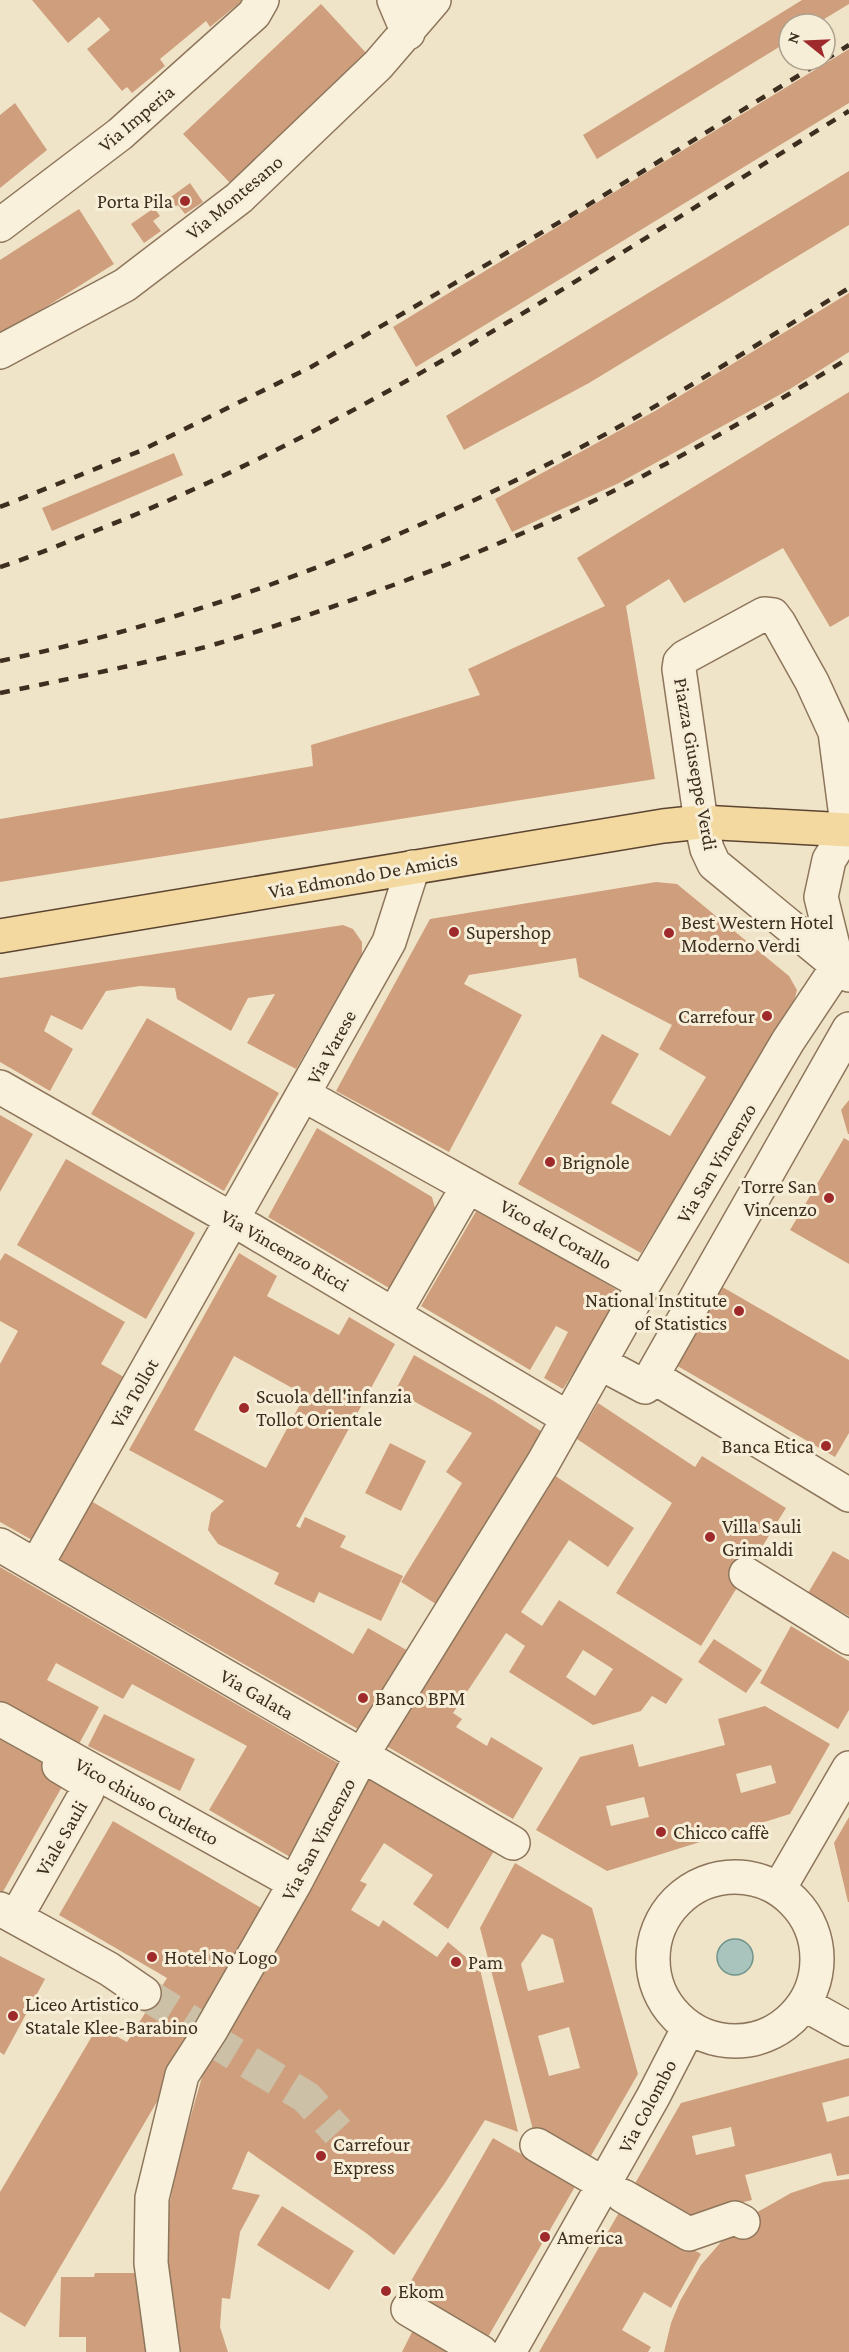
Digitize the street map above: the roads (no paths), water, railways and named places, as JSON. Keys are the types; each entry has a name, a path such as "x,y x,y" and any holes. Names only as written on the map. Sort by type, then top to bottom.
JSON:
{"main road":[{"name":"Piazza Giuseppe Verdi","path":"714,823 849,833"},
{"name":"Via Edmondo De Amicis","path":"0,936 489,854 714,823"}],"street":[{"name":"Via Imperia","path":"0,225 120,134 254,14 262,0"},
{"path":"394,0 408,33"},
{"name":"Via Montesano","path":"0,352 125,285 239,198 378,65 408,33 434,0"},
{"name":"Piazza Giuseppe Verdi","path":"845,967 714,864 707,849 714,823 679,669 680,662 685,657 764,614 773,615 812,682 835,732 849,833"},
{"path":"845,967 821,897 828,860 849,833"},
{"name":"Via Varese","path":"232,1219 389,942 413,867"},
{"name":"Via San Vincenzo","path":"163,2352 151,2263 152,2198 182,2075 203,2027 295,1883 362,1755 543,1463 644,1284 788,1041 845,967"},
{"path":"600,1363 645,1387 849,1029"},
{"name":"Via Vincenzo Ricci","path":"0,1087 232,1219 568,1418"},
{"name":"Vico del Corallo","path":"304,1095 644,1284"},
{"path":"394,1314 468,1186"},
{"name":"Via Tollot","path":"36,1566 232,1219"},
{"path":"651,1376 849,1495"},
{"name":"Via Galata","path":"0,1545 513,1843"},
{"path":"746,1574 849,1638"},
{"name":"Vico chiuso Curletto","path":"0,1719 295,1883"},
{"name":"Viale Sauli","path":"0,1731 84,1780 87,1786 87,1792 8,1913 109,1969 144,1993"},
{"path":"780,1887 849,1768"},
{"path":"720,1879 752,1879 780,1887 803,1909 814,1942 817,1962 812,1985 804,2004 781,2027 759,2038 735,2041 711,2038 689,2027 670,2009 657,1985 653,1959 658,1933 668,1911 685,1894 705,1883 720,1879"},
{"path":"804,2004 849,2029"},
{"name":"Via Colombo","path":"509,2352 613,2190 653,2097 689,2027"},
{"path":"537,2145 689,2234 735,2218 743,2223"},
{"path":"408,2309 481,2352"}],"water":[{"path":"735,1939 748,1944 753,1957 748,1970 735,1975 722,1970 717,1957 722,1944"}],"tunnel":[{"path":"144,1993 194,2024"},
{"path":"207,2037 306,2097 338,2132"}],"railway":[{"path":"837,52 849,45"},
{"path":"0,507 140,451 311,367 570,216 804,72"},
{"path":"0,567 38,554 199,487 390,390 483,337 849,111"},
{"path":"0,661 78,643 230,599 376,544 520,478 591,442 721,367 849,288"},
{"path":"0,693 216,644 312,614 453,562 546,523 624,486 722,433 849,358"}],"place":[{"name":"Porta Pila","path":"185,201"},
{"name":"Supershop","path":"454,932"},
{"name":"Best Western Hotel Moderno Verdi","path":"669,933"},
{"name":"Carrefour","path":"767,1016"},
{"name":"Brignole","path":"550,1162"},
{"name":"Torre San Vincenzo","path":"829,1198"},
{"name":"National Institute of Statistics","path":"739,1311"},
{"name":"Scuola dell'infanzia Tollot Orientale","path":"244,1408"},
{"name":"Banca Etica","path":"826,1446"},
{"name":"Villa Sauli Grimaldi","path":"710,1537"},
{"name":"Banco BPM","path":"363,1698"},
{"name":"Chicco caffè","path":"661,1832"},
{"name":"Hotel No Logo","path":"152,1957"},
{"name":"Pam","path":"456,1962"},
{"name":"Liceo Artistico Statale Klee-Barabino","path":"13,2016"},
{"name":"Carrefour Express","path":"321,2156"},
{"name":"America","path":"545,2237"},
{"name":"Ekom","path":"386,2291"}]}
